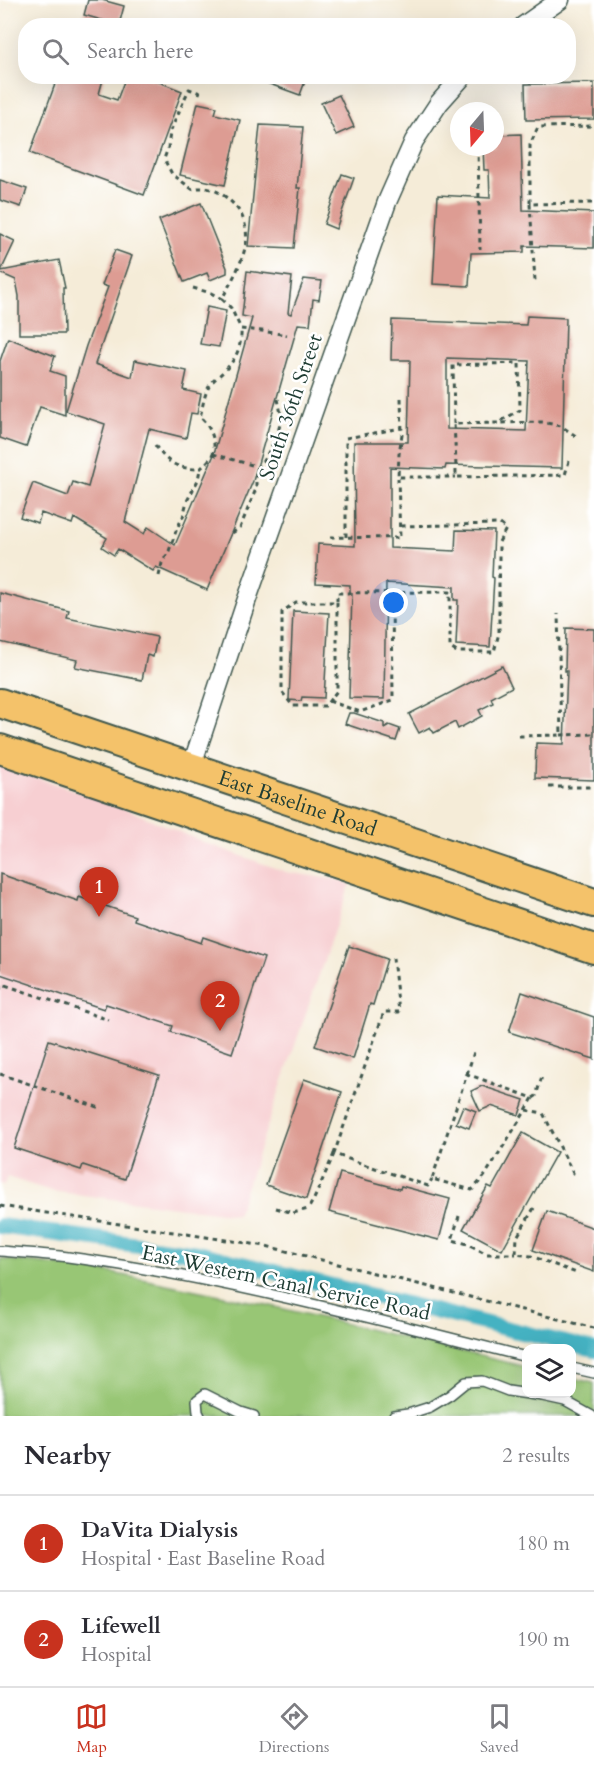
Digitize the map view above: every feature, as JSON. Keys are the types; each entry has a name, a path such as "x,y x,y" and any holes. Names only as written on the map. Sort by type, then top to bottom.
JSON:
{"main road":[{"name":"East Baseline Road","path":"0,703 594,903"},
{"name":"East Baseline Road","path":"0,749 594,949"},
{"path":"177,809 191,768"},
{"path":"460,903 473,863"}],"street":[{"path":"534,18 560,0"},
{"name":"South 36th Street","path":"191,768 246,602 387,202 414,141 439,103 456,84"}],"lane":[{"name":"East Western Canal Service Road","path":"0,1251 67,1257 213,1282 281,1296 522,1356"},
{"path":"576,1369 594,1373"},
{"path":"394,1416 430,1407 466,1382 482,1381 508,1391 565,1401 592,1416"},
{"path":"200,1416 197,1400 205,1394 254,1416"}],"path":[{"path":"203,94 189,89 170,132 164,159 172,174 192,189 205,187 220,192 236,206 244,219 246,237 243,257 222,299"},
{"path":"535,281 530,204 530,145 538,127 594,126"},
{"path":"478,156 480,249"},
{"path":"530,204 592,203"},
{"path":"159,576 162,563 183,517 187,501 198,480 200,469 213,454 213,441 208,424 200,417 205,392 226,369 237,354 242,342 241,329 231,308 211,293 193,288"},
{"path":"241,329 287,335"},
{"path":"456,477 453,365 519,363 520,410 500,422"},
{"path":"330,537 400,538 398,477 402,428 401,398"},
{"path":"232,533 240,528 256,489 256,472 269,453 278,428 281,416 278,399"},
{"path":"454,424 542,422 561,426 576,436"},
{"path":"346,537 346,438 402,428"},
{"path":"155,445 177,467 200,469"},
{"path":"213,454 259,467"},
{"path":"398,477 565,475 569,461"},
{"path":"337,602 296,602 282,612 282,692 293,706 325,706 337,691 337,602 337,593 450,592 450,648 457,652 494,652 499,633 499,542 506,529 500,524 399,526"},
{"path":"329,701 360,712 393,700 392,593"},
{"path":"558,615 561,735"},
{"path":"519,735 594,734"},
{"path":"549,788 594,787"},
{"path":"276,1208 293,1213 308,1209 315,1199 334,1154 384,1012 399,1012 393,958"},
{"path":"0,989 2,984 109,1020"},
{"path":"334,1154 428,1186 474,1049"},
{"path":"0,1074 100,1108"},
{"path":"466,1074 533,1098"},
{"path":"432,1179 472,1190 484,1177 536,1096 542,1076"},
{"path":"526,1110 543,1113 574,1175"},
{"path":"0,1206 266,1246 594,1328"},
{"path":"516,1254 517,1237 534,1208"},
{"path":"459,1216 452,1239 487,1254 531,1256 579,1274"}],"shaded area":[{"path":"0,765 117,805 203,842 286,872 344,881 350,884 237,1215 51,1191 7,1177 4,1185 0,1184"}],"green space":[{"path":"0,1259 98,1270 259,1303 522,1366 522,1398 576,1398 576,1379 594,1383 594,1416 0,1416"}],"building":[{"path":"88,0 102,0 124,6 121,18 94,18 84,15"},
{"path":"594,83 594,119 526,120 525,84"},
{"path":"55,84 102,84 99,94 117,100 123,84 164,84 182,91 144,195 30,153"},
{"path":"270,84 304,84 300,95"},
{"path":"339,95 354,127 336,135 321,103"},
{"path":"198,103 217,107 215,114 240,120 225,185 180,175"},
{"path":"260,125 303,127 294,248 248,246"},
{"path":"521,134 523,210 594,213 594,248 524,246 524,252 471,253 469,286 433,284 438,195 490,198 489,170 484,170 483,156 504,156 504,135"},
{"path":"342,174 354,178 336,229 324,224"},
{"path":"0,180 27,189 21,207 0,200"},
{"path":"201,203 227,273 210,280 207,273 184,282 159,220"},
{"path":"0,234 15,241 1,271 59,260 65,288 63,288 64,334 19,334 19,296 16,280 0,273"},
{"path":"115,250 132,256 95,364 132,377 135,360 187,371 183,390 201,394 197,414 191,413 186,438 149,429 125,522 144,534 148,527 175,545 213,457 252,318 242,316 247,271 292,277 288,313 291,314 304,279 322,281 319,300 313,299 310,325 298,324 253,481 207,590 156,567 153,571 118,549 114,555 102,547 107,538 74,518 72,524 41,513 38,523 20,517 33,483 68,496 73,482 88,487 105,424 66,411 86,346 108,287 102,285"},
{"path":"207,307 226,311 219,347 200,344"},
{"path":"527,316 566,318 562,468 446,465 445,469 390,467 390,548 455,551 456,530 494,531 490,647 456,645 458,600 454,600 454,587 386,583 384,699 349,698 352,593 350,593 350,585 316,583 318,544 355,546 354,442 408,442 410,360 391,360 392,320 526,325","holes":["447,358 529,361 526,431 447,429"]},
{"path":"8,338 55,356 50,371 65,376 65,415 40,407 26,447 0,438 0,361"},
{"path":"0,593 69,611 67,618 157,637 153,657 147,655 142,680 75,667 77,660 0,642"},
{"path":"293,611 329,613 324,698 302,697 301,701 289,700"},
{"path":"566,628 594,629 594,780 535,778 536,743 564,744"},
{"path":"502,666 512,687 491,698 493,703 479,710 482,716 458,729 455,722 434,733 430,727 419,733 409,714"},
{"path":"349,713 384,723 384,728 389,725 400,729 396,741 345,724"},
{"path":"0,874 78,901 79,897 135,916 134,920 201,943 203,937 264,958 232,1053 171,1032 173,1026 106,1004 104,1009 0,974"},
{"path":"349,946 387,959 353,1059 315,1046"},
{"path":"522,992 594,1017 594,1059 509,1032"},
{"path":"49,1040 159,1075 125,1179 83,1165 81,1170 14,1148"},
{"path":"304,1079 342,1092 306,1199 266,1185"},
{"path":"482,1086 524,1100 519,1115 491,1106 480,1111 471,1091"},
{"path":"463,1106 476,1111 469,1128 456,1123"},
{"path":"523,1133 557,1152 502,1250 463,1229 488,1186 492,1188"},
{"path":"340,1173 450,1199 439,1240 329,1212"},
{"path":"547,1211 594,1228 594,1272 533,1250"}],"waterway":[{"path":"0,1226 197,1253 594,1350"}],"place":[{"name":"DaVita Dialysis","path":"99,917"},
{"name":"Lifewell","path":"220,1031"}]}
